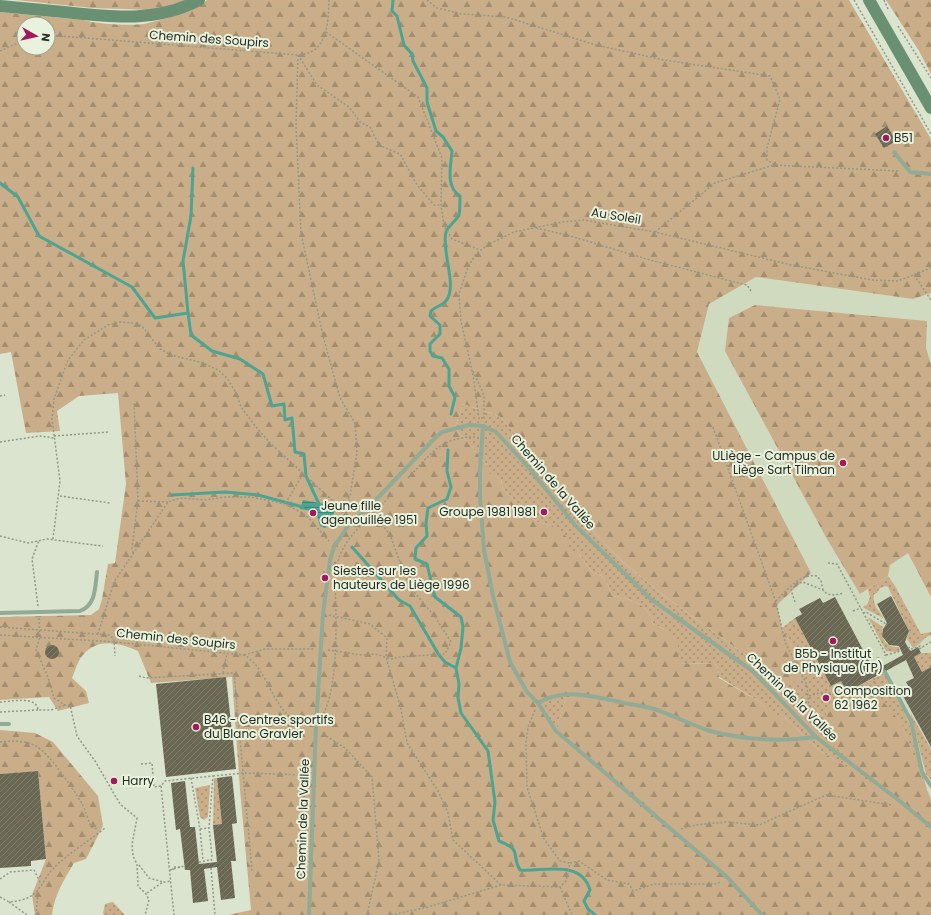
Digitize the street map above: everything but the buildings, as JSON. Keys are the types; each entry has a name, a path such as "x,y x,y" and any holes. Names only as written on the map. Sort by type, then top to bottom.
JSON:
{"main road":[{"path":"0,6 131,17 154,16 199,0"},
{"path":"869,0 931,108"}],"lane":[{"path":"894,152 910,172 931,174"},
{"name":"Chemin de la Vallée","path":"309,915 316,726 323,614 330,560 334,547 350,523 370,506 442,432 469,425 483,426 496,432 509,444 575,525 652,600 754,672 816,737 931,827"},
{"path":"483,426 480,470 481,522 484,550 493,596 510,662 527,692 538,703 556,731 727,877 762,915"},
{"path":"0,613 80,611 85,609 93,600 98,572"},
{"path":"878,659 882,666"},
{"path":"885,672 911,721 922,772 931,786"},
{"path":"538,703 547,698 567,694 593,696 653,709 709,730 741,737 772,740 816,737"},
{"path":"0,724 9,724"}],"path":[{"name":"Chemin des Soupirs","path":"56,36 298,55 308,54 317,49 326,31 329,0"},
{"path":"427,0 437,8 462,14 506,17 596,45 664,60 770,76 780,99 767,148 767,160 775,165"},
{"path":"854,0 931,134"},
{"path":"884,0 888,10"},
{"path":"894,21 931,78"},
{"path":"326,31 418,97 442,158 441,205 444,226 452,239 480,250"},
{"path":"0,51 16,44"},
{"path":"298,55 317,85 349,107 360,122 370,127 379,145 400,154 417,186 434,205 441,205"},
{"path":"298,55 296,125 301,233 323,336 340,398 355,423 357,453 350,495 343,512"},
{"path":"655,232 715,183 775,165 890,169 910,172"},
{"name":"Au Soleil","path":"483,426 478,418 472,370 460,321 459,294 468,267 480,250 509,233 563,222 583,220 655,232 791,265 872,280 898,281 931,268"},
{"path":"533,228 560,233 650,260 732,280 747,285 751,291"},
{"path":"914,275 931,300"},
{"path":"53,539 60,496 60,481 52,419 54,399 72,354 88,336 108,325 120,322 142,326 160,349 171,355 204,363 218,370 226,378 236,393 241,407 256,427 343,512 350,523"},
{"path":"472,370 484,395 483,426"},
{"path":"0,396 5,395"},
{"path":"134,402 138,501 132,548 134,553"},
{"path":"713,427 776,602 785,642 792,659 803,673 809,696 811,718 808,728"},
{"path":"0,442 40,436 54,437 109,432"},
{"path":"403,482 435,450 447,442 458,438 483,436"},
{"path":"285,504 303,474"},
{"path":"337,566 340,554 349,540 393,493"},
{"path":"60,496 110,503"},
{"path":"138,501 168,502 180,498 206,500 224,497 251,497 285,504 306,515 334,547"},
{"path":"98,634 114,582 168,502"},
{"path":"244,655 265,649 322,649 361,655 375,654 392,659 399,657 445,654 451,642 436,618 409,586 390,535 374,514 370,506"},
{"path":"0,536 28,543 39,540 53,539 103,546"},
{"path":"39,540 33,553 32,563 40,637 36,650 48,677 54,698 66,705 70,705 77,736 95,761 120,804 137,818 132,844 133,856 138,864 149,878 162,882 171,881"},
{"path":"828,563 837,564 886,655"},
{"path":"336,573 335,652 328,702 316,726 345,748 372,777 379,861 366,915"},
{"path":"776,602 791,587 804,577 811,575 817,576 821,581 823,590"},
{"path":"795,602 791,590 797,584 807,583 823,590 827,594 835,595 844,593"},
{"path":"853,611 861,608"},
{"path":"863,612 866,612 886,624"},
{"path":"323,614 370,624 387,638 386,657 402,709 407,744 438,791 448,813 453,840 501,885"},
{"path":"0,627 112,636 115,642 115,656"},
{"name":"Chemin des Soupirs","path":"0,634 115,642 244,655 253,659 274,697 296,722 316,726"},
{"path":"919,649 931,642"},
{"path":"908,648 910,646 912,649 920,646 922,648"},
{"path":"878,659 901,651"},
{"path":"223,673 227,653"},
{"path":"873,667 874,671"},
{"path":"140,676 146,678 234,673 252,871"},
{"path":"874,678 876,689 883,694 901,701"},
{"path":"809,696 820,693 834,694 842,696 844,699 856,702 868,698 868,692 876,689"},
{"path":"0,702 33,702 38,707 38,710"},
{"path":"538,703 528,727 526,742 527,787 544,839 560,861 570,863 579,861 606,880 629,884 633,891 654,884 717,884 727,877"},
{"path":"0,712 51,710 66,705"},
{"path":"0,742 20,741 37,746 48,756 74,789 83,805 91,827 97,829"},
{"path":"141,764 152,763 154,787 160,786 165,781 244,773 314,775"},
{"path":"199,862 211,861 212,856 209,828 213,776"},
{"path":"190,778 200,829 203,861"},
{"path":"160,786 171,870 174,915"},
{"path":"674,831 695,825 728,822 759,825 826,795 891,805 901,802"},
{"path":"36,915 38,892 42,884 58,863 105,828"},
{"path":"200,829 209,828"},
{"path":"391,915 428,907 501,885 560,887 566,881 570,863"},
{"path":"138,864 138,886 146,894 149,900 145,915"},
{"path":"171,870 184,867"},
{"path":"211,868 215,915"},
{"path":"0,879 10,872 34,870 42,884"},
{"path":"146,894 162,882"},
{"path":"560,887 572,915"},
{"path":"9,902 28,899 38,892"},
{"path":"0,897 27,915"}],"shaded area":[{"name":"ULiège - Campus de Liège Sart Tilman","path":"756,277 913,299 931,293 931,800 928,794 826,710 782,628 777,604 697,352 709,304"}],"green space":[{"path":"16,0 187,0 154,10 92,8"},
{"path":"207,0 849,0 931,139 931,293 913,299 756,277 709,304 697,352 811,573 777,605 782,628 807,674 790,685 776,681 743,653 663,595 623,562 582,520 519,437 499,416 463,404 455,428 485,462 488,473 501,479 503,489 537,522 551,525 568,538 567,546 570,553 578,553 593,573 604,578 612,596 632,601 643,607 648,612 653,624 664,629 678,645 679,663 715,664 718,668 719,678 760,702 772,715 782,715 819,750 898,799 830,743 826,730 826,710 877,694 901,723 931,800 931,915 228,915 251,910 240,790 232,677 151,683 138,651 109,643 89,649 81,657 72,678 86,691 89,703 58,711 49,697 0,700 0,617 91,615 99,609 108,564 115,563 126,484 118,393 79,396 57,411 60,431 26,433 11,352 0,354 0,12 42,16 16,16 16,56 56,56 56,17 104,24 138,25 177,15 194,8","holes":["567,694 556,730 539,703"]},
{"path":"886,0 931,0 931,74 919,51"},
{"path":"755,305 927,321 926,348 931,364 931,597 908,553 890,565 888,576 860,594 827,539 725,351 729,318"},
{"path":"463,404 499,416 519,437 582,520 623,562 663,595 743,653 776,681 807,674 782,628 795,618 831,686 841,681 847,692 884,673 909,722 928,794 901,723 901,802 819,750 782,715 772,716 760,702 719,677 718,668 715,664 679,663 664,629 653,624 651,617 643,607 632,601 612,596 604,578 593,573 578,553 570,553 551,525 537,522 503,489 501,479 487,473 485,462 455,428"},
{"path":"888,576 921,634 931,632 931,635 913,648 907,639 909,631 888,587 886,586 880,588 877,593 874,594 874,602 883,618 864,608 863,606 867,605 870,597 868,589"},
{"path":"868,617 883,627 882,635 885,642 891,646 899,647 900,650 897,652 886,651"},
{"path":"921,653 931,653 931,667 922,672 914,657"},
{"path":"567,694 556,731 538,703"},
{"path":"910,712 931,749 931,780 926,774"},
{"path":"0,730 35,733 53,742 98,796 103,826 86,859 74,863 66,876 57,894 52,915 35,915 32,895 46,859 38,771 0,774"},
{"path":"214,778 217,778 222,824 213,825"},
{"path":"210,785 208,817 204,820 200,817 195,788"},
{"path":"113,902 125,915 104,915 105,904"}],"water":[{"path":"303,500 331,505 335,510 330,523 325,528 320,526 316,512 300,509"}],"waterway":[{"path":"393,0 392,11 397,16 404,45 412,54 413,61 427,88 427,102 436,131 443,137 452,151 450,169 452,187 460,196 459,215 447,230 445,240 450,278 449,295 445,302 431,311 430,316 440,325 440,334 430,344 430,351 433,356 442,358 449,369 449,386 455,397 451,414"},
{"path":"188,313 183,261 191,216 193,168"},
{"path":"0,183 18,197 39,236 132,287 155,318 188,313 191,335 212,351 240,359 263,374 272,406 284,404 285,420 292,418 295,452 304,454 306,476 319,504"},
{"path":"448,450 447,471 451,487 447,499 428,508 426,523 427,536 416,548 415,559 427,564 435,597 461,617 463,627 461,648 456,668 459,684 458,698 461,713 488,751 495,802 493,820 499,841 507,844 514,850 517,865 520,870 560,869 578,874 585,880 590,890 584,901 588,909 595,915"},
{"path":"172,495 225,492 258,495 303,507"},
{"path":"352,547 399,600 410,606 439,655 445,662 456,668"}],"place":[{"name":"B51","path":"886,138"},
{"name":"ULiège - Campus de Liège Sart Tilman","path":"843,463"},
{"name":"Groupe 1981 1981","path":"544,512"},
{"name":"Jeune fille agenouillée 1951","path":"313,513"},
{"name":"Siestes sur les hauteurs de Liège 1996","path":"325,578"},
{"name":"B5b - Institut de Physique (TP)","path":"833,641"},
{"name":"Composition 62 1962","path":"826,698"},
{"name":"B46 - Centres sportifs du Blanc Gravier","path":"196,727"},
{"name":"Harry","path":"114,781"}]}
